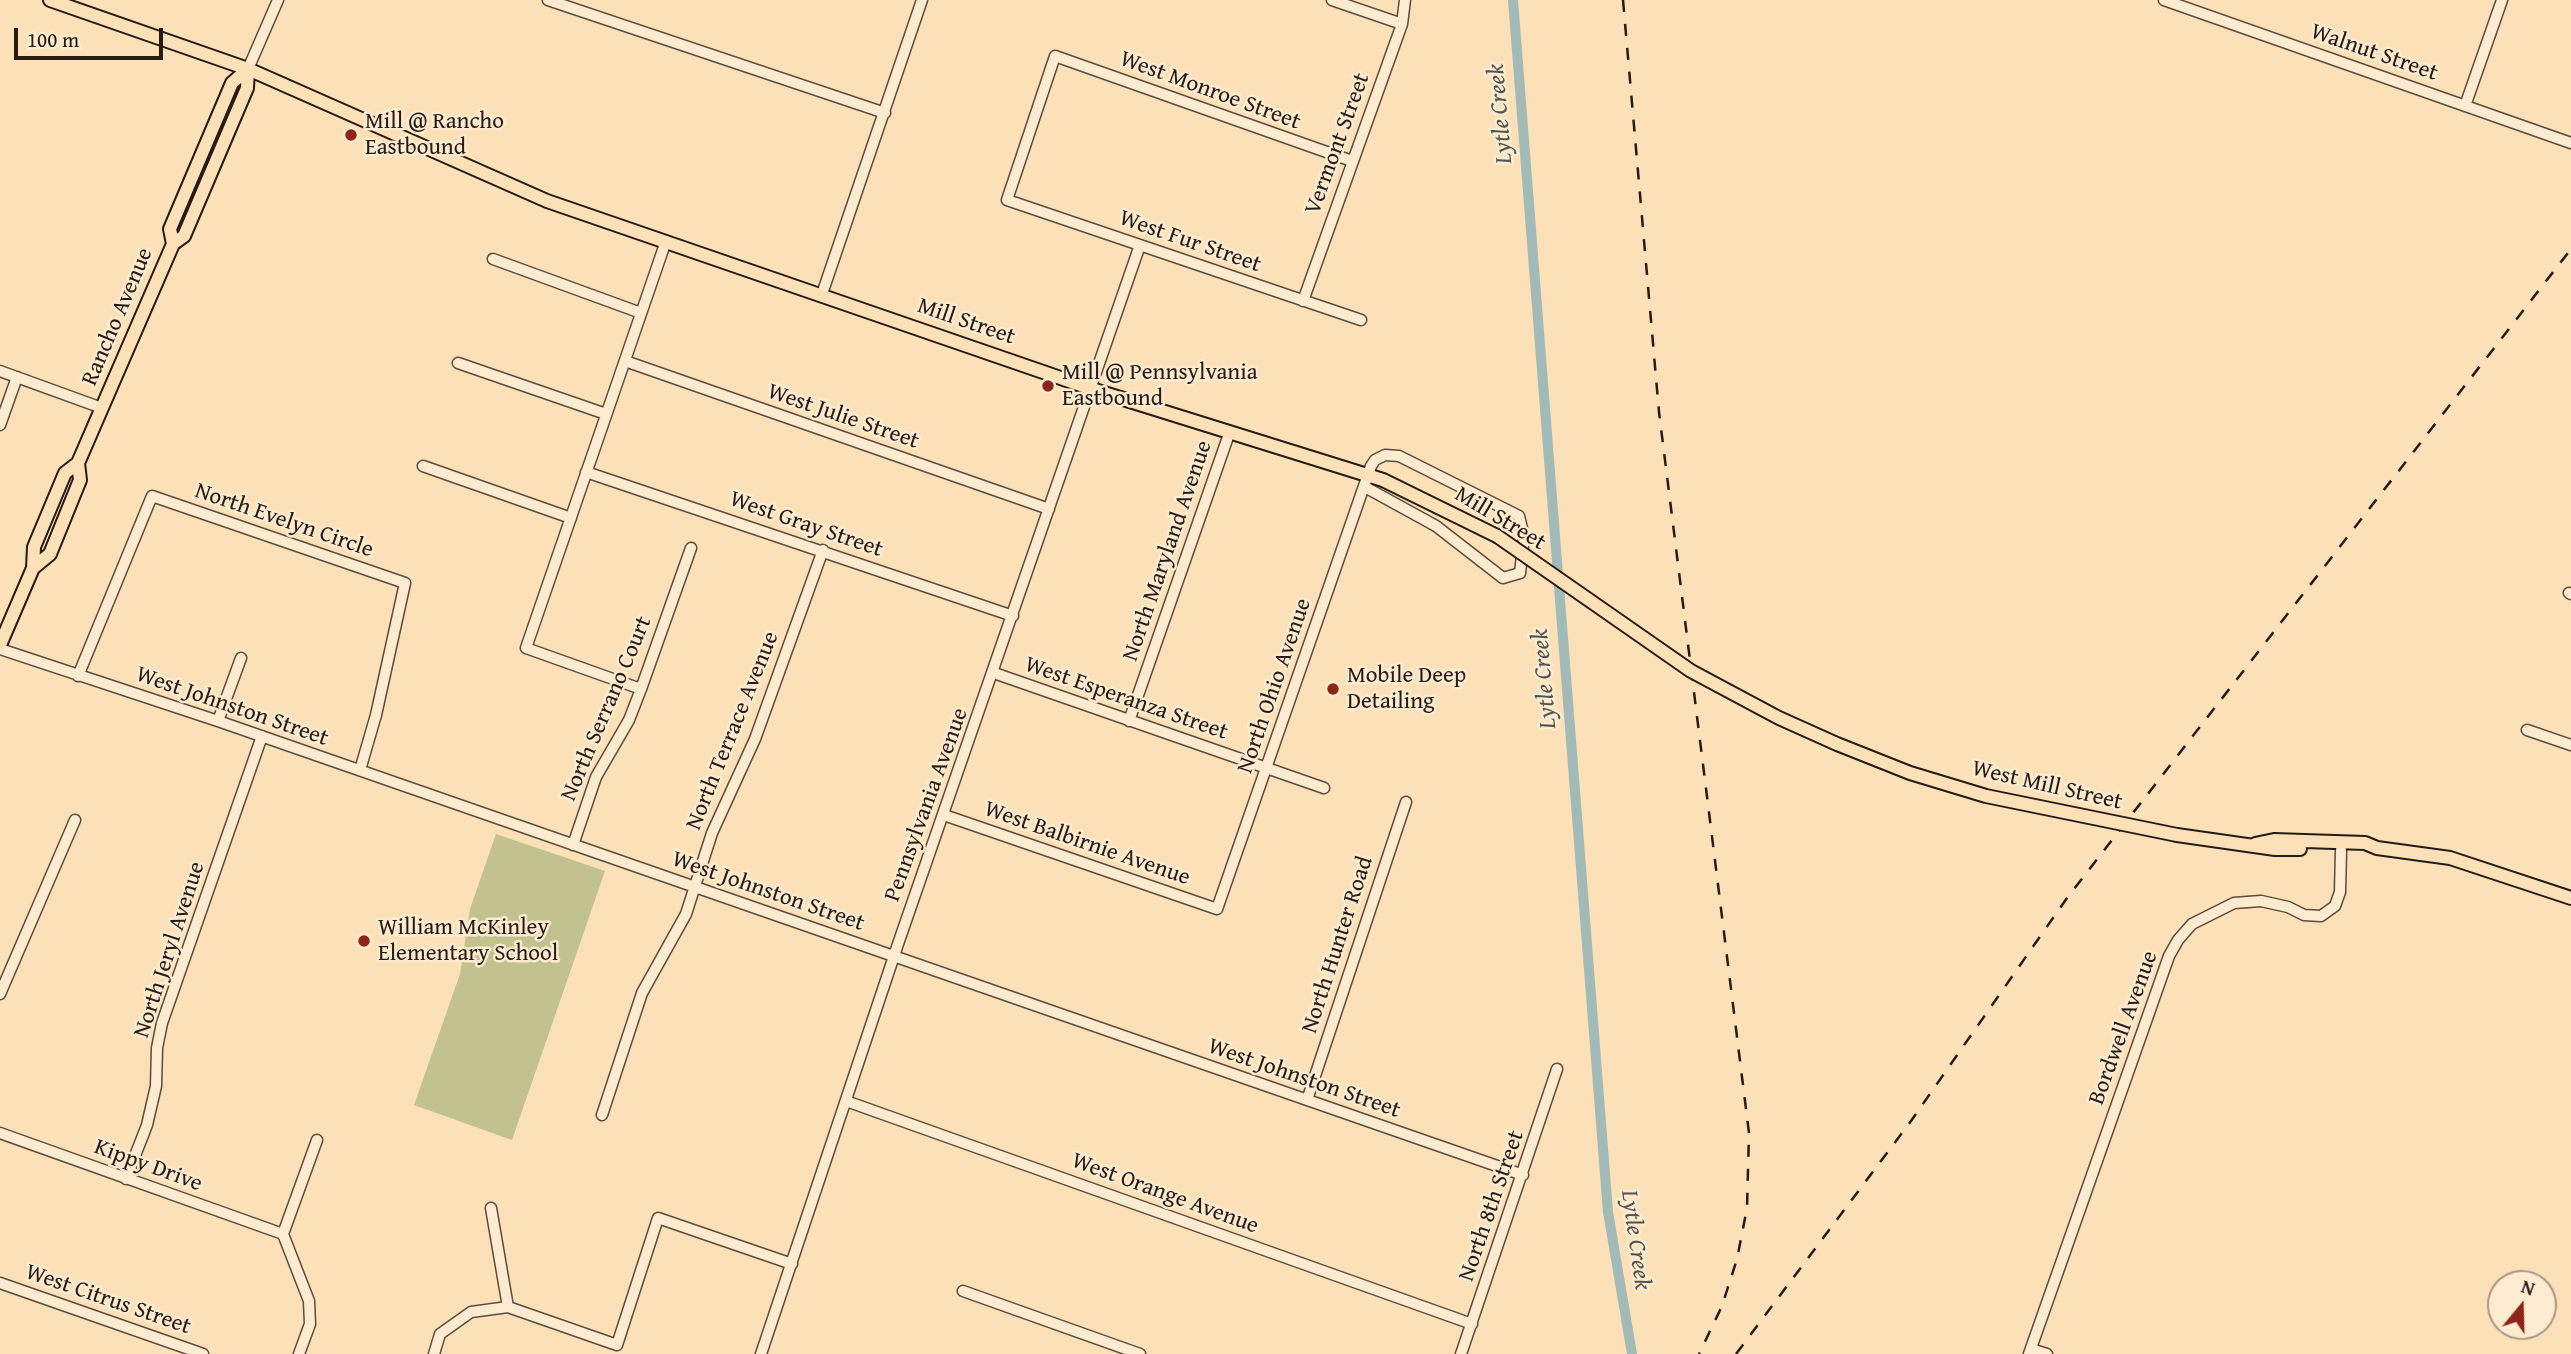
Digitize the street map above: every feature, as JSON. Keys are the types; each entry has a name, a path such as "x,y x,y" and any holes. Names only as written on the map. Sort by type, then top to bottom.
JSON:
{"main road":[{"name":"Mill Street","path":"50,0 248,69 503,184 1367,481 1497,536 1691,671 1779,718 1837,744"},
{"name":"Rancho Avenue","path":"0,647 33,568 50,554 80,480 78,463 173,244 184,236 247,88 248,69"},
{"name":"West Mill Street","path":"1837,744 1910,773 1986,796 2057,813 2176,835 2255,844 2275,849 2368,851 2377,848"},
{"name":"West Mill Street","path":"2255,844 2274,840 2365,843 2377,848 2450,858 2571,898"}],"street":[{"path":"248,69 278,0"},
{"path":"548,0 885,113"},
{"path":"822,294 922,0"},
{"path":"1332,0 1402,24"},
{"name":"Vermont Street","path":"1303,301 1402,24 1405,0"},
{"name":"Walnut Street","path":"2164,0 2571,143"},
{"path":"2465,106 2502,0"},
{"name":"West Monroe Street","path":"1007,200 1055,56 1352,162"},
{"name":"West Fur Street","path":"1007,200 1361,320"},
{"path":"641,689 526,648 666,240"},
{"name":"Pennsylvania Avenue","path":"761,1354 894,956 1140,245"},
{"path":"494,259 641,313"},
{"name":"West Julie Street","path":"625,361 1049,509"},
{"path":"458,363 606,414"},
{"path":"0,371 102,408"},
{"path":"0,425 17,377"},
{"name":"North Maryland Avenue","path":"1129,721 1229,434"},
{"path":"1391,454 1519,516 1524,537 1520,573 1503,578 1436,526 1367,481 1375,460 1391,454"},
{"path":"423,466 571,518"},
{"name":"West Gray Street","path":"586,472 1013,616"},
{"name":"North Ohio Avenue","path":"1217,909 1367,481"},
{"name":"North Evelyn Circle","path":"78,676 152,496 405,583 376,716 360,770"},
{"name":"North Serrano Court","path":"573,845 597,777 629,720 691,548"},
{"name":"North Terrace Avenue","path":"602,1115 642,993 678,932 712,833 755,739 823,550"},
{"name":"West Johnston Street","path":"0,647 1523,1175"},
{"path":"218,721 241,658"},
{"name":"West Esperanza Street","path":"994,673 1324,788"},
{"path":"2527,730 2571,745"},
{"name":"North Jeryl Avenue","path":"126,1179 147,1125 156,1086 162,1023 262,736"},
{"name":"North Hunter Road","path":"1307,1100 1406,802"},
{"name":"West Balbirnie Avenue","path":"944,815 1217,909"},
{"path":"0,994 4,971 75,820"},
{"name":"Bordwell Avenue","path":"2030,1351 2169,956 2178,940 2192,924 2234,903 2262,901 2304,915 2320,916 2335,906 2340,892 2341,850"},
{"name":"North 8th Street","path":"1461,1354 1557,1069"},
{"name":"West Orange Avenue","path":"846,1101 1472,1324"},
{"name":"Kippy Drive","path":"0,1133 283,1234"},
{"path":"299,1354 310,1324 310,1301 283,1234 317,1140"},
{"path":"491,1208 508,1307"},
{"path":"435,1354 440,1334 471,1312 508,1307 617,1345 658,1218 792,1264"},
{"name":"West Citrus Street","path":"0,1283 203,1354"},
{"path":"963,1291 1140,1354"},
{"path":"2030,1351 2047,1354"}],"green space":[{"path":"496,834 605,871 512,1140 414,1105 460,974 470,909"}],"waterway":[{"name":"Lytle Creek","path":"1513,0 1608,1212 1632,1354"}],"railway":[{"path":"1623,0 1659,412 1749,1133 1747,1208 1737,1259 1722,1306 1699,1354"},
{"path":"1736,1354 1911,1121 2067,898 2571,249"}],"place":[{"name":"Mill @ Rancho Eastbound","path":"351,135"},
{"name":"Mill @ Pennsylvania Eastbound","path":"1048,386"},
{"name":"Mobile Deep Detailing","path":"1333,689"},
{"name":"William McKinley Elementary School","path":"364,941"}]}
